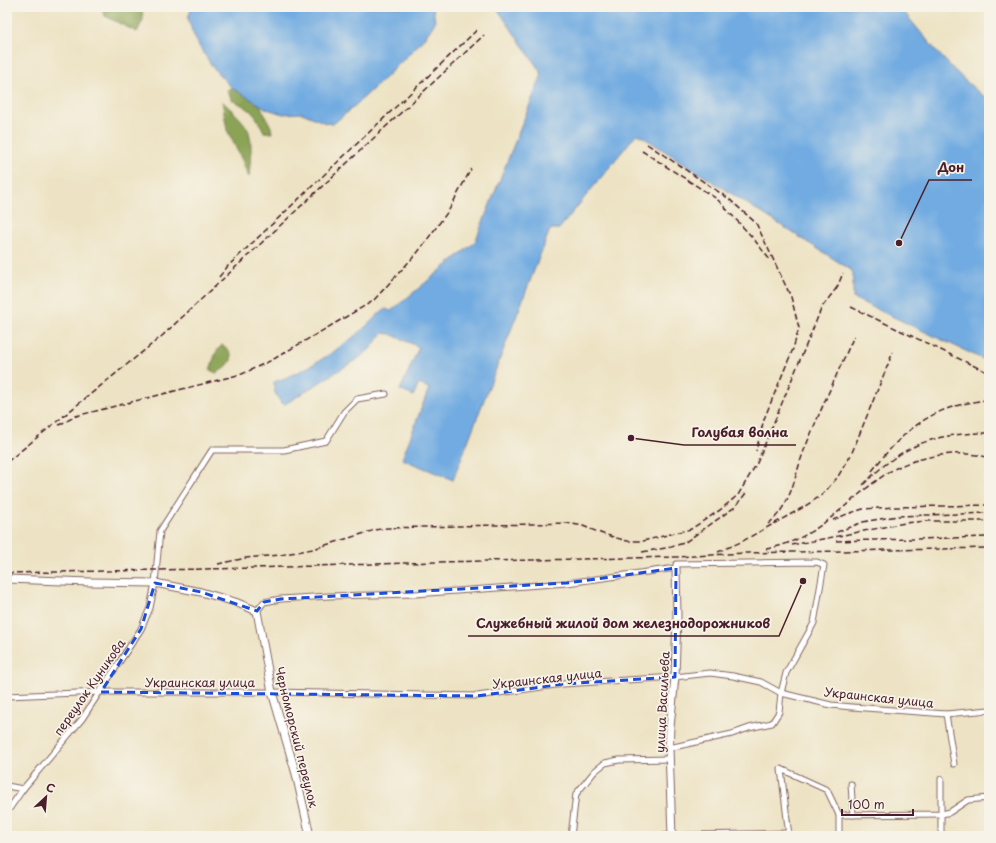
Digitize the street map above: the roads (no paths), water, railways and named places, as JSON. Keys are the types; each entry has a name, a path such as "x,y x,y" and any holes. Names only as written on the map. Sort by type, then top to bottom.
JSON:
{"street":[{"name":"переулок Куникова","path":"7,812 22,789 82,719 141,629 150,608 155,583 160,531 212,450 284,450 326,441 344,412 357,399 386,394"},
{"path":"7,579 155,583 201,592 235,602 257,611 264,602 281,599 414,594 567,583 676,566 810,562 817,562 824,565 814,623 786,673 781,693 779,712 772,723 748,728 732,734 669,748"},
{"name":"улица Васильева","path":"672,836 669,748 675,678 677,616 676,566"},
{"name":"Черноморский переулок","path":"257,611 272,692 296,774 310,836"},
{"name":"Украинская улица","path":"7,696 101,692 272,692 477,696 563,684 675,678 710,673 760,682 781,693 831,705 946,714 989,710"},
{"path":"946,714 954,764"},
{"path":"571,836 576,794 595,771 605,763 619,760 670,759"},
{"path":"651,836 789,835 781,769 827,790 839,815 839,836"},
{"path":"941,779 941,836"},
{"path":"851,784 853,814"},
{"path":"7,786 22,789"},
{"path":"839,815 942,814 950,812 968,800 989,798"}],"water":[{"path":"192,7 433,7 435,22 423,40 413,50 366,96 333,124 326,123 302,113 283,114 267,109 232,88 214,69 199,46 188,18"},
{"path":"496,7 900,7 964,80 989,100 989,362 853,298 853,273 851,270 638,134 559,229 552,229 549,232 453,480 402,459 429,388 419,384 413,396 400,390 419,347 390,334 383,333 371,348 359,358 285,404 281,403 275,393 274,382 309,367 342,346 383,310 385,309 391,311 475,242 542,74"}],"railway":[{"path":"219,277 228,266 479,28"},
{"path":"7,462 162,336 484,35"},
{"path":"647,144 728,198 756,223 791,297 799,328 793,349 764,419 756,451"},
{"path":"642,151 717,199 753,238 770,260"},
{"path":"59,425 76,416 242,374 272,360 373,301 418,252 449,210 471,169"},
{"path":"836,290 843,273"},
{"path":"218,564 246,558 280,555 313,549 375,530 387,528 567,523 583,526 627,541 643,541 691,529 720,510 738,495 757,463 822,307 838,286"},
{"path":"851,307 989,373"},
{"path":"768,524 783,507 788,498 805,448 854,336"},
{"path":"718,552 741,542 802,508 822,495 837,478 851,455 893,352"},
{"path":"872,471 902,437 926,419 953,407 989,400"},
{"path":"863,485 891,460 920,444 951,436 989,433"},
{"path":"766,549 801,537 816,528 886,474 905,464 941,455 953,454 971,454 989,458"},
{"path":"642,552 684,543 735,507 746,493"},
{"path":"833,520 863,509 989,505"},
{"path":"837,532 863,522 897,516 989,513"},
{"path":"792,545 905,523 928,521 989,521"},
{"path":"836,541 989,537"},
{"path":"7,573 254,568 437,562 677,557 745,553 989,548"}],"place":[{"name":"Дон","path":"899,243"},
{"name":"Голубая волна","path":"631,438"},
{"name":"Служебный жилой дом железнодорожников","path":"803,581"}]}
